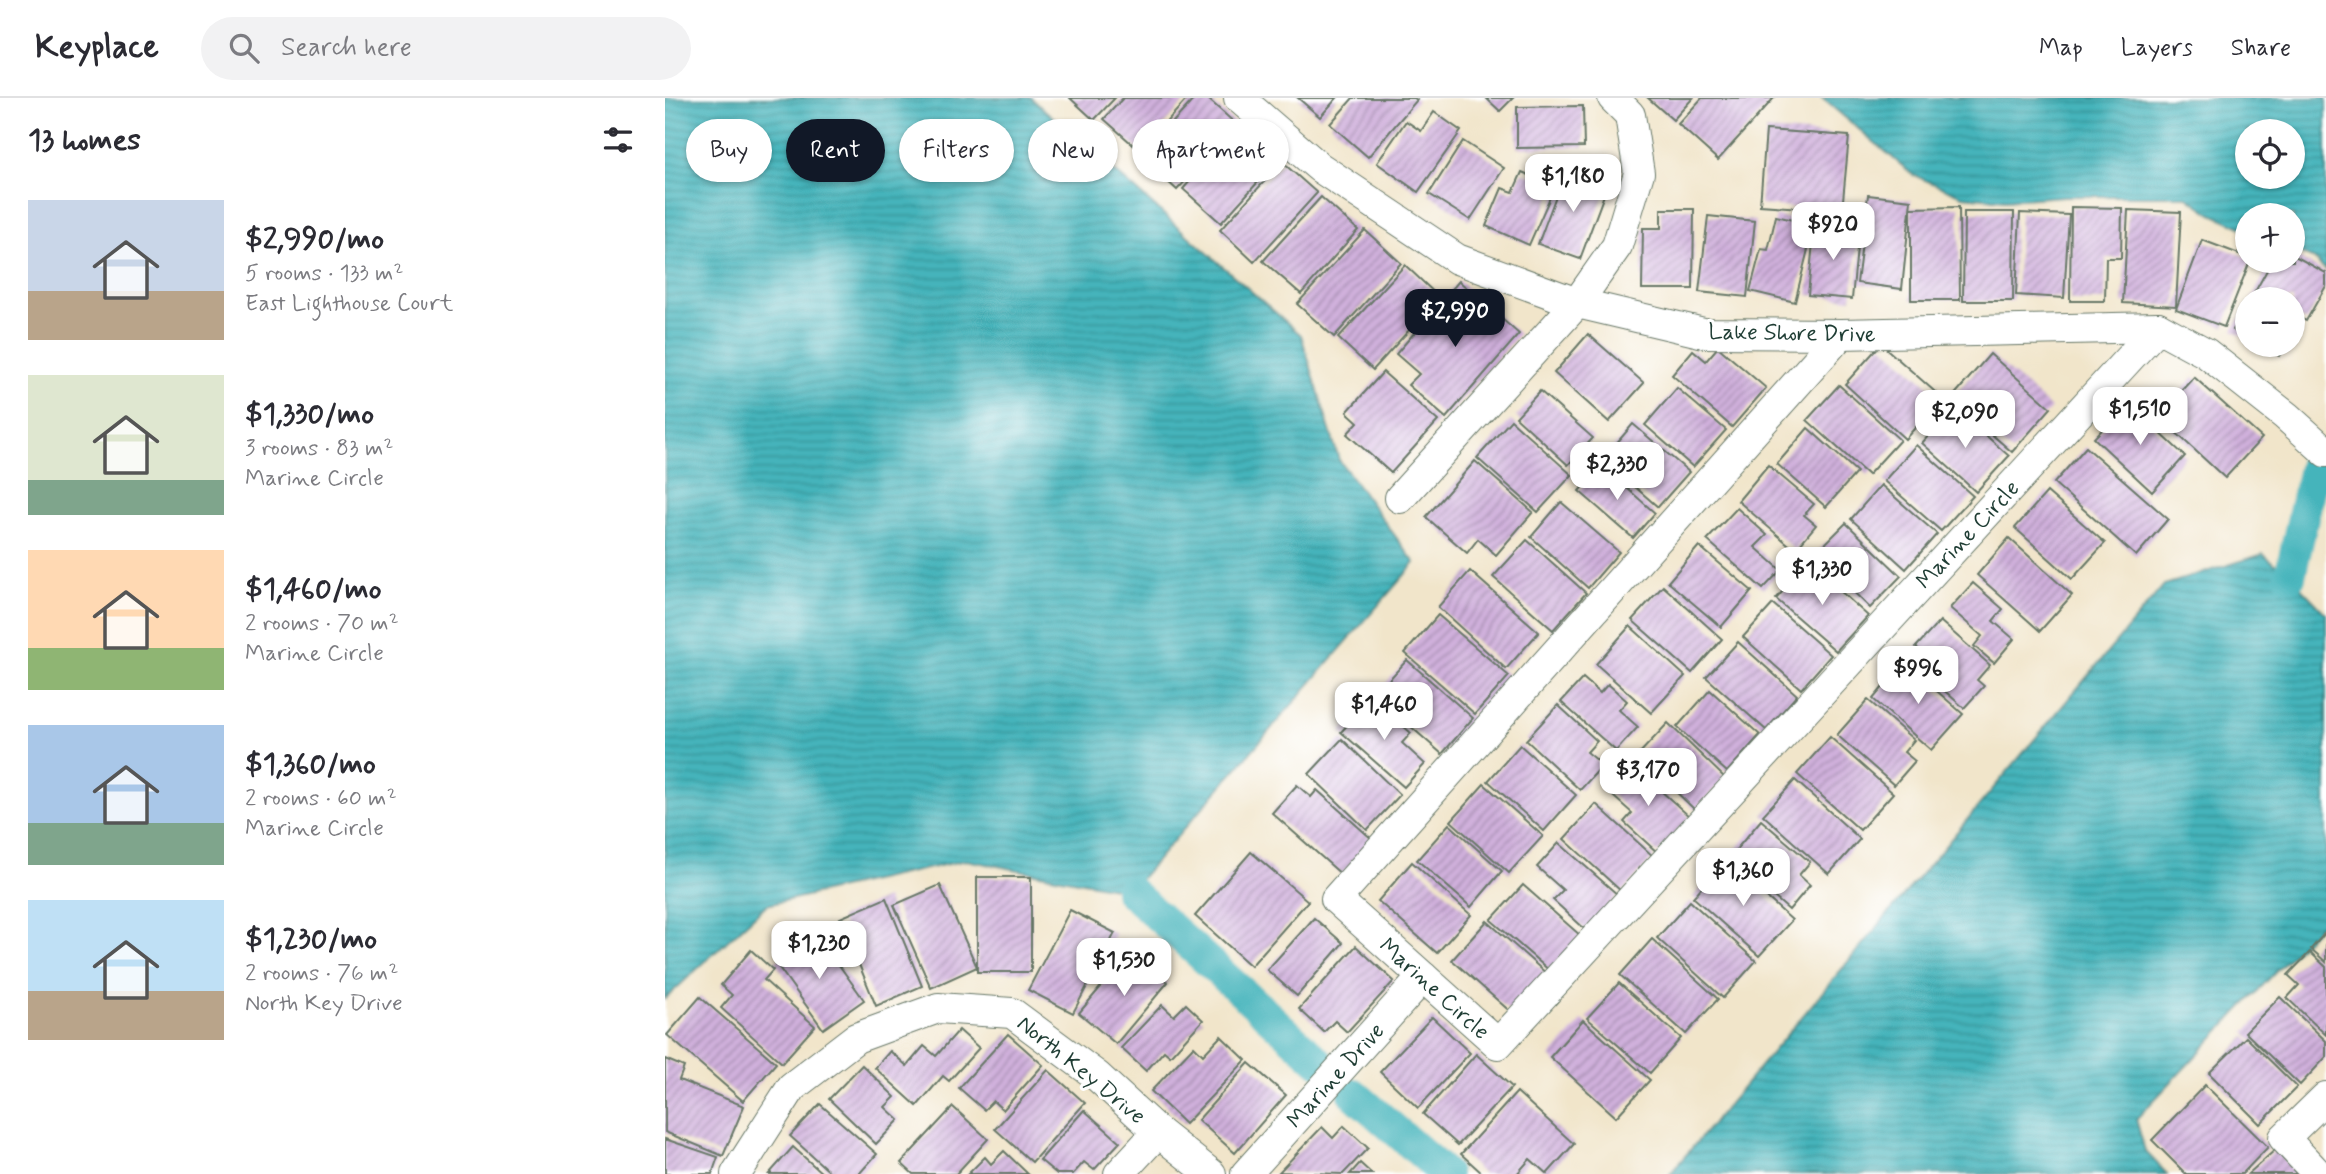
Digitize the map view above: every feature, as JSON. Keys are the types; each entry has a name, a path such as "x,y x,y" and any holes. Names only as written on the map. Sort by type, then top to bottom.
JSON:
{"street":[{"name":"Lake Shore Drive","path":"1238,98 1319,167 1457,259 1577,303 1704,332 1841,334 2158,327 2206,353 2286,416 2326,452"},
{"path":"1400,498 1577,303 1617,246 1639,173 1630,115 1613,98"},
{"name":"Marine Circle","path":"1841,334 1336,899 1498,1044 2158,327"},
{"name":"Marine Drive","path":"1246,1174 1423,977"},
{"name":"North Key Drive","path":"736,1174 792,1087 856,1038 938,1008 1012,1013 1097,1076 1158,1132"},
{"path":"2318,1174 2284,1138 2326,1097"},
{"path":"1119,1174 1158,1132 1211,1174"}],"water":[{"path":"665,98 1031,98 1055,119 1028,119 1028,182 1118,182 1118,174 1301,335 1339,460 1415,563 1130,891 966,860 766,905 665,999"},
{"path":"1822,98 2326,98 2326,270 2305,255 2305,203 2235,203 2235,225 2212,214 2186,196 2064,196 2005,200 1963,196 1913,175"},
{"path":"2263,554 2290,576 2326,614 2326,919 2136,1119 2145,1151 2167,1174 1670,1174 2164,585"}],"building":[{"path":"1070,98 1115,98 1093,119"},
{"path":"1123,98 1188,98 1169,119 1132,119 1132,144 1118,131 1118,119 1104,119"},
{"path":"1195,98 1207,98 1230,119 1176,119"},
{"path":"1298,98 1337,98 1320,117"},
{"path":"1353,98 1417,100 1368,157 1330,124"},
{"path":"1486,98 1513,98 1500,111"},
{"path":"1648,98 1693,98 1673,120"},
{"path":"1702,98 1774,98 1718,160 1678,124"},
{"path":"1583,106 1584,147 1517,148 1517,107"},
{"path":"1434,112 1461,131 1418,192 1377,163 1406,121 1421,131"},
{"path":"1766,130 1849,136 1842,211 1760,205"},
{"path":"1463,141 1504,168 1470,220 1429,194"},
{"path":"1289,168 1317,193 1254,262 1220,230 1264,182 1289,182"},
{"path":"1566,169 1608,184 1580,259 1538,244"},
{"path":"1522,172 1555,186 1529,245 1486,226 1502,188 1513,192"},
{"path":"1168,182 1184,182 1177,190"},
{"path":"1189,182 1258,182 1221,223 1183,189"},
{"path":"1868,195 1911,200 1902,289 1857,283"},
{"path":"1321,197 1358,230 1301,294 1263,261"},
{"path":"1959,207 1960,300 1911,300 1911,208"},
{"path":"2071,207 2122,208 2121,258 2106,258 2105,301 2070,301"},
{"path":"1661,209 1694,209 1693,289 1642,289 1643,228 1661,228"},
{"path":"2128,210 2181,212 2176,306 2123,303"},
{"path":"1964,212 2014,212 2013,301 1963,301"},
{"path":"2020,213 2069,215 2064,298 2016,295"},
{"path":"1708,216 1755,221 1747,297 1699,292"},
{"path":"1776,216 1814,225 1795,302 1750,291 1761,249 1768,250"},
{"path":"1815,221 1817,225 1859,228 1852,299 1808,295"},
{"path":"1365,230 1401,263 1334,337 1297,304"},
{"path":"2202,240 2235,252 2235,273 2245,273 2240,287 2235,287 2235,299 2224,327 2176,309"},
{"path":"2305,262 2326,273 2326,286 2306,321 2305,287 2258,287 2265,273 2305,273"},
{"path":"1405,265 1439,297 1373,370 1338,338"},
{"path":"1459,281 1519,334 1446,418 1408,385 1419,374 1396,354"},
{"path":"1588,334 1644,383 1609,422 1554,373"},
{"path":"1881,344 1942,398 1905,439 1845,384"},
{"path":"1718,347 1766,388 1732,427 1672,375 1693,350 1706,361"},
{"path":"1990,354 2051,408 2012,452 1951,399"},
{"path":"1383,372 1438,421 1391,473 1347,434 1358,422 1347,412"},
{"path":"2194,377 2262,438 2225,478 2158,416"},
{"path":"1839,385 1900,440 1868,475 1807,420"},
{"path":"1677,388 1726,430 1693,467 1645,425"},
{"path":"1540,391 1593,438 1568,465 1516,417"},
{"path":"2128,403 2185,456 2152,492 2094,438"},
{"path":"1954,407 2009,456 1976,492 1922,443"},
{"path":"1511,420 1572,475 1538,512 1477,458"},
{"path":"1633,424 1689,472 1658,507 1603,459"},
{"path":"1808,428 1857,472 1826,507 1777,464"},
{"path":"1916,445 1973,496 1941,531 1884,481"},
{"path":"2086,447 2168,519 2136,556 2054,483"},
{"path":"1475,461 1533,512 1496,555 1478,539 1467,553 1426,517"},
{"path":"1768,465 1814,504 1804,515 1816,525 1795,550 1738,501"},
{"path":"1602,466 1655,513 1633,538 1579,491"},
{"path":"1881,485 1937,534 1906,569 1851,519"},
{"path":"2047,492 2105,543 2072,579 2015,528"},
{"path":"1561,502 1619,552 1588,588 1531,537"},
{"path":"1737,508 1767,535 1755,547 1781,570 1763,589 1707,540"},
{"path":"1846,523 1901,576 1870,608 1815,554"},
{"path":"2009,538 2072,595 2040,631 1977,575"},
{"path":"1527,540 1586,593 1553,630 1493,577"},
{"path":"1699,546 1752,591 1721,627 1668,582"},
{"path":"1808,562 1868,616 1836,651 1776,599"},
{"path":"1470,571 1539,632 1506,669 1438,607"},
{"path":"1973,583 2003,609 1993,621 2014,639 1994,663 1974,646 1982,636 1950,608"},
{"path":"1663,586 1722,639 1692,673 1632,620"},
{"path":"1773,604 1831,655 1801,689 1743,637"},
{"path":"1438,615 1509,676 1475,714 1405,653"},
{"path":"1940,621 1990,665 1977,680 1984,686 1964,708 1921,670 1931,660 1916,647"},
{"path":"1630,626 1685,676 1651,713 1596,664"},
{"path":"1738,642 1797,695 1766,730 1706,677"},
{"path":"1407,660 1473,718 1442,754 1375,695"},
{"path":"1904,662 1963,714 1931,750 1873,699"},
{"path":"1583,678 1600,693 1608,684 1627,701 1619,710 1638,727 1616,751 1561,702"},
{"path":"1710,690 1760,735 1727,772 1677,727"},
{"path":"1372,698 1411,733 1402,743 1425,764 1404,787 1341,732"},
{"path":"1868,700 1914,740 1904,752 1915,761 1894,785 1837,735"},
{"path":"1558,705 1597,741 1587,752 1603,765 1580,790 1526,740"},
{"path":"1668,723 1725,778 1695,810 1638,755"},
{"path":"1830,737 1893,793 1860,830 1797,774"},
{"path":"1342,739 1400,795 1367,830 1309,774"},
{"path":"1520,745 1576,795 1544,831 1488,781"},
{"path":"1630,763 1690,817 1658,853 1624,822 1632,813 1606,790"},
{"path":"1795,780 1860,839 1829,874 1763,815"},
{"path":"1484,784 1543,836 1509,873 1451,821"},
{"path":"1297,785 1311,797 1317,790 1373,840 1342,875 1272,813"},
{"path":"1596,804 1654,857 1622,892 1564,839"},
{"path":"1761,820 1810,862 1799,875 1810,885 1789,910 1729,858"},
{"path":"1449,824 1502,871 1471,907 1417,860"},
{"path":"1559,843 1618,895 1586,930 1553,900 1563,890 1537,867"},
{"path":"1251,852 1308,901 1251,966 1195,916"},
{"path":"1726,861 1792,920 1759,956 1693,897"},
{"path":"1412,862 1471,915 1437,953 1378,901"},
{"path":"977,877 1031,877 1031,972 977,972"},
{"path":"940,885 977,967 931,988 894,905"},
{"path":"1523,885 1581,936 1550,971 1491,920"},
{"path":"886,898 922,986 876,1006 840,918"},
{"path":"1690,901 1756,961 1723,998 1657,938"},
{"path":"1070,910 1115,933 1073,1013 1028,990"},
{"path":"1314,918 1343,943 1297,996 1267,970"},
{"path":"1487,921 1547,974 1513,1014 1452,960"},
{"path":"2326,932 2326,962 2311,949"},
{"path":"816,933 864,1000 823,1029 775,962"},
{"path":"1652,939 1718,999 1686,1034 1620,975"},
{"path":"1356,946 1394,981 1347,1032 1335,1021 1324,1032 1299,1009"},
{"path":"751,950 773,970 764,980 815,1026 782,1063 721,1008 732,995 721,985"},
{"path":"1131,951 1168,982 1116,1044 1079,1013"},
{"path":"2310,952 2326,967 2326,1035 2287,998 2299,985 2288,975"},
{"path":"1619,983 1681,1038 1650,1073 1587,1018"},
{"path":"700,997 776,1063 743,1101 667,1035"},
{"path":"2280,997 2326,1041 2326,1057 2300,1085 2245,1032"},
{"path":"1186,1004 1203,1020 1170,1056 1164,1051 1146,1071 1121,1048 1162,1005 1174,1016"},
{"path":"1432,1017 1470,1053 1418,1108 1380,1072"},
{"path":"1583,1020 1650,1080 1616,1117 1550,1057"},
{"path":"959,1030 979,1048 949,1081 943,1076 917,1106 875,1068 890,1051 907,1066 924,1046 936,1056"},
{"path":"1008,1034 1043,1065 1003,1110 993,1101 984,1110 959,1088"},
{"path":"1221,1036 1246,1060 1185,1124 1151,1091 1194,1046 1203,1055"},
{"path":"2246,1037 2297,1087 2260,1124 2209,1073"},
{"path":"1476,1054 1512,1087 1458,1145 1423,1114"},
{"path":"665,1059 684,1067 679,1080 744,1106 723,1156 665,1132"},
{"path":"1249,1063 1286,1095 1235,1153 1198,1120"},
{"path":"862,1065 895,1097 885,1107 899,1120 876,1144 829,1099"},
{"path":"1048,1070 1085,1103 1032,1162 995,1129"},
{"path":"2205,1085 2268,1147 2242,1174 2186,1174 2152,1140"},
{"path":"1517,1092 1574,1144 1547,1174 1530,1159 1517,1174 1483,1174 1461,1154"},
{"path":"820,1104 877,1154 859,1174 832,1174 790,1136"},
{"path":"953,1107 988,1139 956,1174 913,1174 901,1163"},
{"path":"1084,1110 1120,1142 1094,1170 1084,1162 1073,1174 1057,1174 1040,1160"},
{"path":"1344,1126 1368,1148 1343,1174 1279,1172 1322,1127 1333,1138"},
{"path":"665,1139 718,1157 712,1174 665,1174"},
{"path":"793,1147 823,1174 769,1174"},
{"path":"2275,1150 2297,1174 2248,1174"},
{"path":"1004,1151 1028,1174 968,1174 985,1157 991,1164"},
{"path":"1360,1163 1372,1174 1350,1174"}],"waterway":[{"path":"2290,576 2315,464"},
{"path":"1130,891 1318,1061"},
{"path":"1354,1094 1445,1174"}]}
